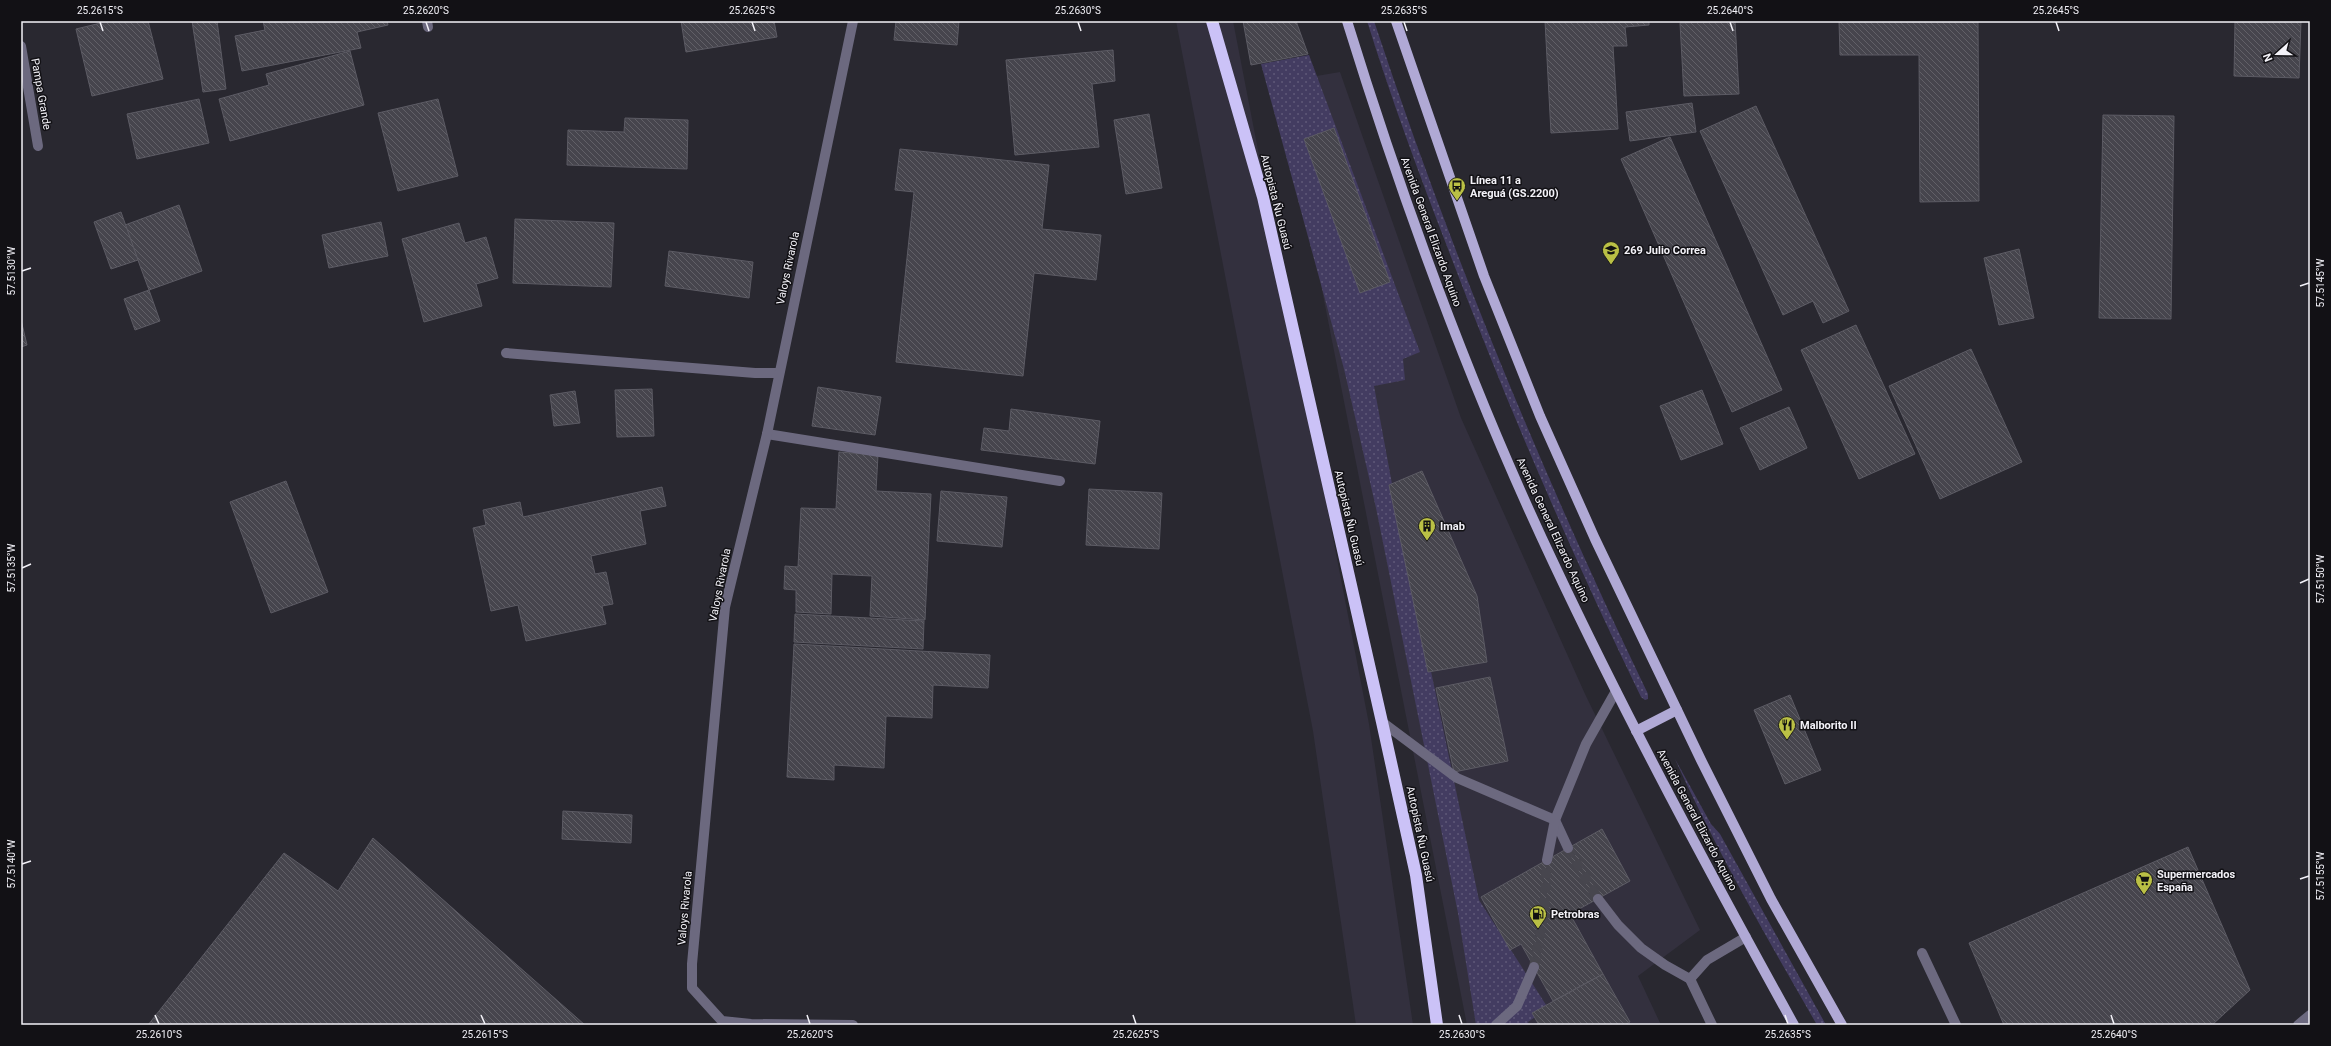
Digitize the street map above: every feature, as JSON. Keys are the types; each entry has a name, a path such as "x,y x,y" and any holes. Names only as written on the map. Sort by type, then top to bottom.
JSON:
{"highway":[{"name":"Autopista Ñu Guasú","path":"1212,21 1263,196 1382,722 1416,874 1437,1025"}],"main road":[{"name":"Avenida General Elizardo Aquino","path":"1347,21 1374,108 1454,329 1498,436 1553,562 1636,731 1794,1025"},
{"path":"1396,21 1484,276 1540,416 1595,539 1677,710 1771,899 1842,1025"},
{"path":"1636,731 1677,710"}],"street":[{"name":"Valoys Rivarola","path":"853,21 778,373 767,434 726,607 692,964 692,988 722,1021 751,1024 853,1025"},
{"name":"Pampa Grande","path":"21,46 38,146"},
{"path":"506,352 755,373 778,373"},
{"path":"767,434 1060,481"},
{"path":"1547,860 1555,820 1586,744 1616,691"},
{"path":"1382,722 1457,778 1555,820 1568,848"},
{"path":"1598,899 1618,925 1641,948 1665,965 1690,979 1712,1025"},
{"path":"1690,979 1707,960 1746,937"},
{"path":"1922,953 1956,1025"},
{"path":"1496,1025 1517,1006 1534,968"},
{"path":"2298,1025 2310,1016"}],"shaded area":[{"path":"1176,21 1233,21 1369,724 1413,1025 1356,1025 1313,731"},
{"path":"1367,21 1374,21 1434,193 1500,362 1535,446 1609,612 1648,694 1648,699 1645,700 1641,697 1589,587 1516,419 1426,193"},
{"path":"1309,55 1420,352 1403,359 1405,380 1374,386 1394,495 1479,900 1548,1008 1528,1022 1529,1025 1476,1025 1458,913 1376,508 1344,369 1261,64"},
{"path":"1340,72 1461,418 1585,694 1700,930 1638,976 1661,1025 1467,1025 1281,82"},
{"path":"1675,759 1711,824 1720,834 1826,1025 1817,1025 1779,960 1707,827"}],"building":[{"path":"109,21 148,21 163,79 92,96 76,29"},
{"path":"192,21 217,21 226,89 203,92"},
{"path":"263,21 387,21 388,25 357,32 361,48 242,71 235,36 265,30"},
{"path":"681,21 774,21 777,37 686,52"},
{"path":"896,21 959,21 957,45 894,40"},
{"path":"1243,21 1296,21 1308,54 1251,65"},
{"path":"1545,21 1649,21 1649,25 1625,27 1627,46 1613,46 1618,129 1551,133"},
{"path":"1735,21 1739,94 1684,96 1680,23"},
{"path":"1839,21 1978,21 1979,201 1920,202 1919,55 1840,55"},
{"path":"2235,21 2301,21 2299,78 2234,76"},
{"path":"1113,50 1115,81 1092,84 1099,147 1015,155 1006,60"},
{"path":"350,51 364,105 230,141 219,99 269,85 266,74"},
{"path":"199,99 209,143 137,159 127,114"},
{"path":"438,99 458,176 398,191 378,113"},
{"path":"1692,103 1696,132 1630,141 1626,112"},
{"path":"1756,106 1849,311 1823,323 1813,301 1783,315 1700,131"},
{"path":"1149,114 1162,188 1126,194 1114,120"},
{"path":"2103,115 2174,116 2171,319 2099,318"},
{"path":"625,118 688,120 687,169 567,165 568,130 624,132"},
{"path":"1334,128 1390,282 1360,293 1304,139"},
{"path":"1670,137 1782,390 1732,412 1621,159"},
{"path":"900,149 1049,165 1042,229 1101,235 1096,280 1034,273 1023,376 896,362 914,192 895,190"},
{"path":"179,205 202,271 149,290 125,225"},
{"path":"121,212 138,260 111,269 94,222"},
{"path":"515,219 614,223 611,287 513,283"},
{"path":"381,222 388,256 329,268 322,235"},
{"path":"459,223 465,243 486,237 498,278 476,284 482,306 424,322 402,239"},
{"path":"2019,249 2034,318 1999,325 1984,258"},
{"path":"669,251 753,262 749,298 665,286"},
{"path":"149,290 160,321 135,330 124,299"},
{"path":"21,320 27,345 21,347"},
{"path":"1856,325 1915,454 1859,479 1801,350"},
{"path":"1971,349 2022,462 1940,499 1889,386"},
{"path":"818,387 881,397 875,435 812,426"},
{"path":"652,389 654,436 617,437 615,390"},
{"path":"1702,390 1723,444 1681,460 1660,406"},
{"path":"575,391 580,423 554,426 550,395"},
{"path":"1789,407 1807,448 1760,470 1740,428"},
{"path":"1011,409 1100,421 1095,464 981,450 984,428 1009,431"},
{"path":"839,452 878,455 876,491 931,494 925,620 870,616 872,576 832,574 831,614 796,612 796,590 784,589 785,566 798,567 801,508 836,509"},
{"name":"Imab","path":"1422,471 1477,596 1487,662 1428,672 1389,485"},
{"path":"286,481 328,592 271,613 230,502"},
{"path":"662,487 666,506 640,511 646,544 591,556 595,574 606,572 613,604 602,606 606,624 526,641 518,605 491,611 473,528 486,525 483,510 520,502 523,517"},
{"path":"1089,489 1162,493 1159,549 1086,545"},
{"path":"941,491 1007,497 1002,547 937,541"},
{"path":"795,614 924,621 923,649 794,642"},
{"path":"794,644 990,655 988,688 933,685 932,718 886,716 884,768 834,765 834,780 787,777"},
{"path":"1490,677 1508,761 1454,772 1436,688"},
{"name":"Malborito II","path":"1790,695 1821,770 1785,784 1754,710"},
{"path":"563,811 632,815 631,843 562,839"},
{"name":"Petrobras","path":"1602,829 1630,881 1570,914 1603,974 1553,1001 1521,944 1510,950 1481,897"},
{"path":"373,838 585,1025 148,1025 284,853 338,891"},
{"name":"Supermercados España","path":"2188,847 2250,990 2212,1025 2004,1025 1969,943"},
{"path":"1603,974 1630,1022 1624,1025 1539,1025 1532,1013"}],"tunnel":[{"path":"1568,848 1598,899"},
{"path":"1534,967 1544,912 1547,860"}],"place":[{"name":"Línea 11 a Areguá (GS.2200)","path":"1457,201"},
{"name":"269 Julio Correa","path":"1611,265"},
{"name":"Imab","path":"1427,541"},
{"name":"Malborito II","path":"1787,740"},
{"name":"Supermercados España","path":"2144,895"},
{"name":"Petrobras","path":"1538,929"}]}
